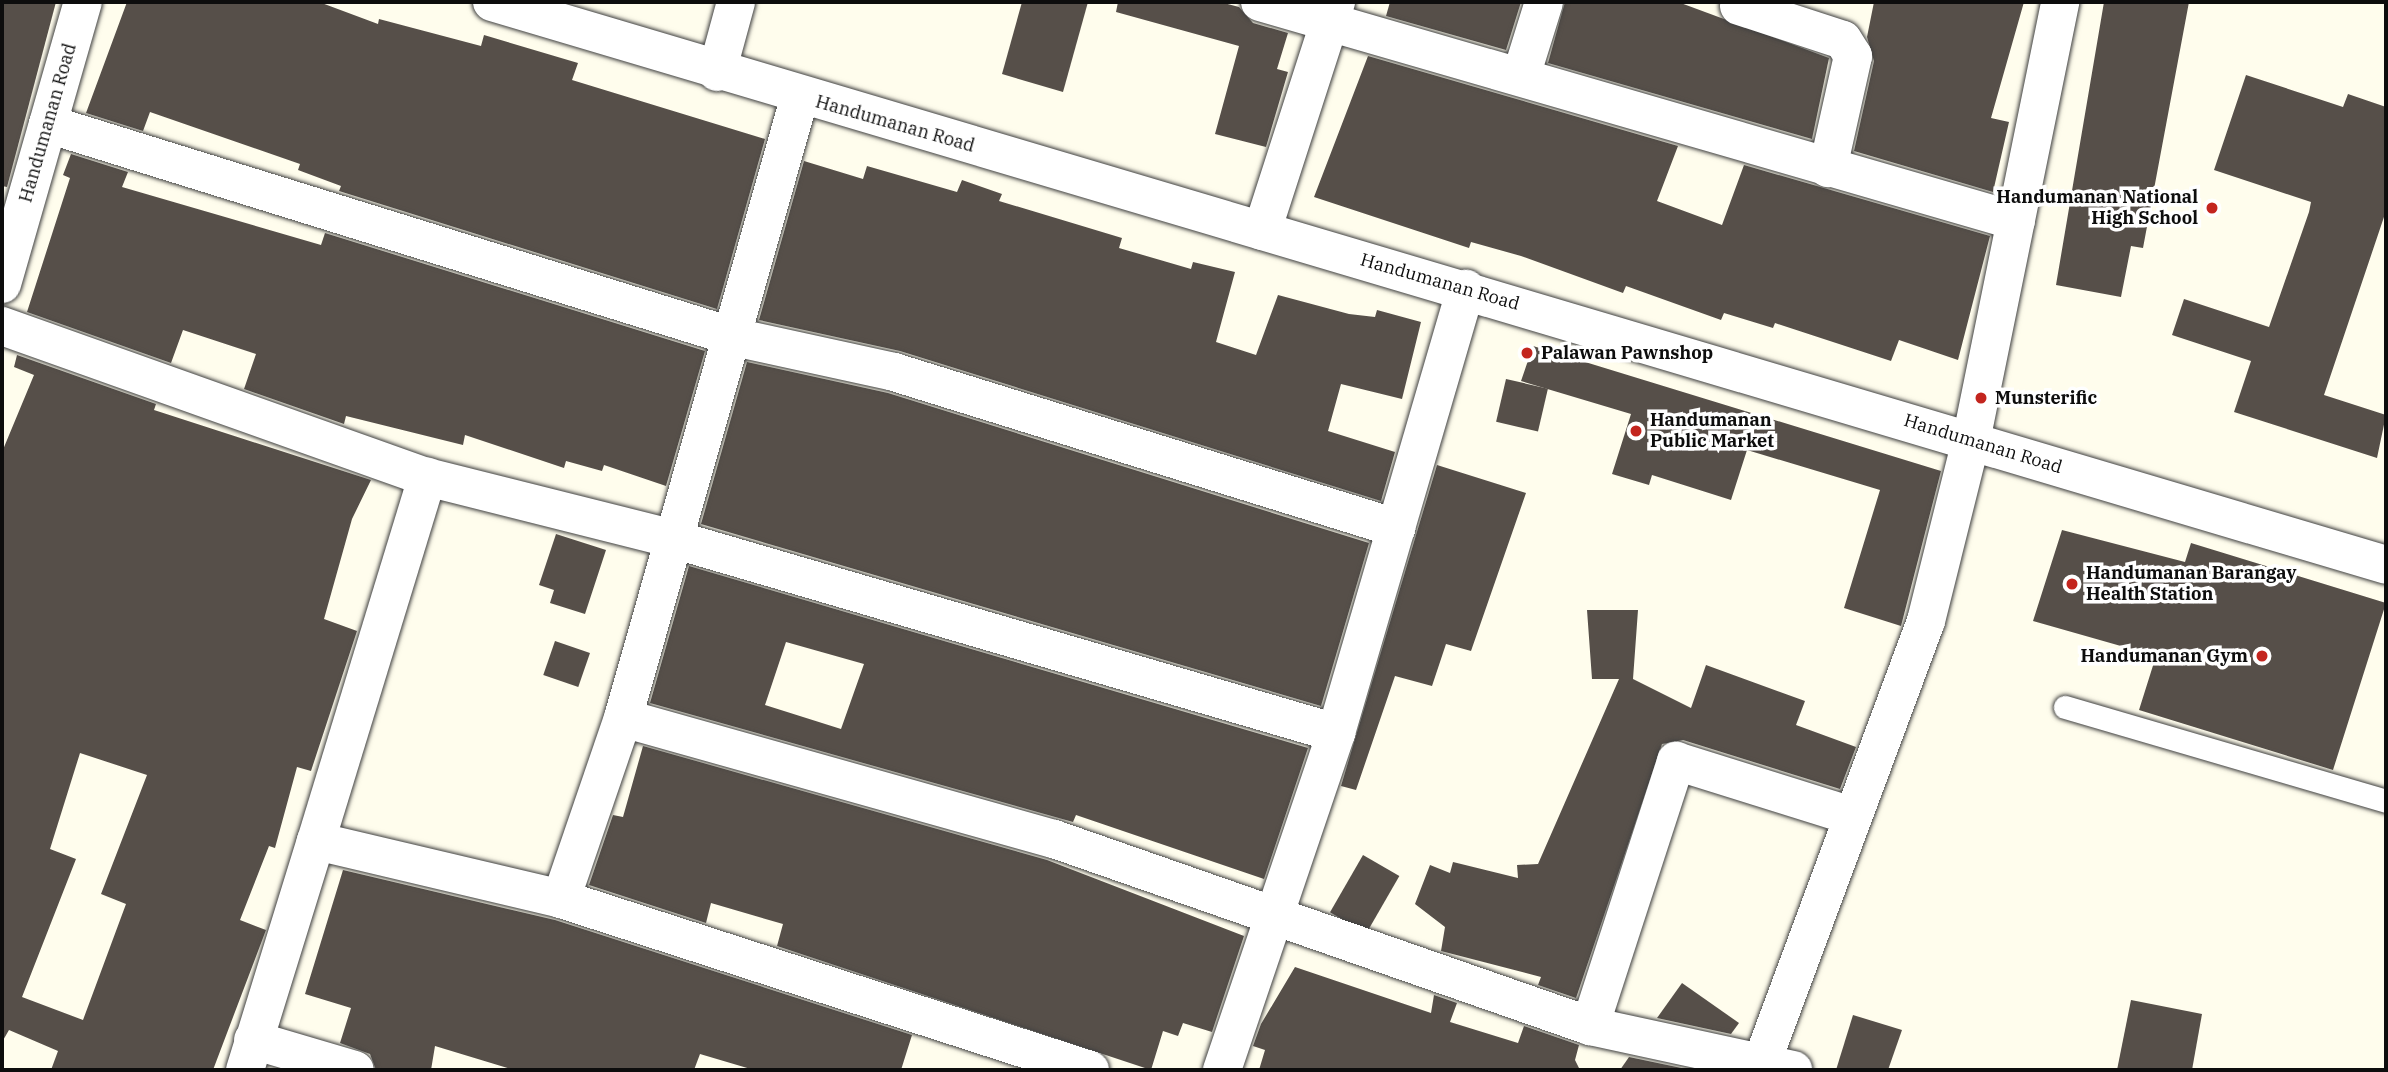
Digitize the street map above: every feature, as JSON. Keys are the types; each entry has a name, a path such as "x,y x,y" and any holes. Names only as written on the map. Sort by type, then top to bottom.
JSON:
{"street":[{"name":"Handumanan Road","path":"2,284 83,2"},
{"name":"Handumanan Road","path":"492,2 717,72 1466,289 2386,565"},
{"path":"717,72 736,2"},
{"path":"1260,2 1332,11 1521,76 2016,221"},
{"path":"1521,76 1544,2"},
{"path":"623,718 1054,839 1591,1026 1771,1067 1852,816 1926,621 1971,440 2060,2"},
{"path":"1739,6 1843,40 1853,56 1828,167"},
{"path":"1262,231 1332,11"},
{"path":"561,899 623,718 734,337 800,96"},
{"path":"48,124 734,337 894,372 1396,528"},
{"path":"1222,1070 1336,733 1466,289"},
{"path":"2,326 427,477 673,539 1336,733"},
{"path":"355,1070 249,1055 427,477"},
{"path":"1591,1026 1676,761 1852,816"},
{"path":"316,841 561,899 988,1055 1090,1070"}],"lane":[{"path":"2065,707 2386,801"}],"building":[{"path":"2,2 56,2 7,187 2,186"},
{"path":"127,2 319,2 378,24 379,19 481,46 484,35 578,63 572,80 765,139 717,309 339,191 341,186 298,170 300,164 150,112 143,131 86,113"},
{"path":"1022,2 1088,2 1063,92 1002,74"},
{"path":"1118,2 1220,2 1239,7 1253,23 1288,33 1277,69 1288,72 1266,147 1215,134 1239,46 1116,12"},
{"path":"1390,2 1521,2 1506,50 1386,16"},
{"path":"1565,2 1678,2 1829,58 1812,139 1548,63"},
{"path":"1874,2 2024,2 1991,118 2009,122 1993,192 1854,151 1874,61 1867,37"},
{"path":"2104,2 2189,2 2143,248 2131,246 2121,297 2056,285"},
{"path":"1368,56 1678,146 1657,201 1722,225 1744,165 1990,236 1958,360 1899,340 1891,361 1775,323 1773,328 1724,313 1721,320 1626,286 1623,293 1521,256 1471,242 1469,248 1314,197"},
{"path":"2246,75 2343,107 2348,94 2386,107 2386,211 2324,395 2386,415 2377,458 2234,412 2251,361 2172,335 2184,299 2269,327 2309,212 2311,202 2214,170"},
{"path":"71,154 128,172 122,187 321,245 325,233 705,351 666,486 604,465 602,471 566,461 564,468 465,435 463,445 346,416 344,424 244,389 256,354 183,330 171,363 27,312 70,178 63,175"},
{"path":"804,161 863,179 867,166 957,192 962,180 1002,194 999,201 1122,238 1119,248 1191,269 1193,262 1235,272 1216,342 1256,355 1278,295 1349,314 1375,317 1377,310 1421,322 1402,399 1341,384 1328,431 1395,452 1381,501 900,351 759,320"},
{"path":"1533,346 1941,471 1901,626 1844,608 1880,490 1747,450 1731,500 1652,475 1649,485 1612,474 1631,414 1521,381"},
{"path":"17,355 156,404 154,410 371,480 352,519 324,619 357,631 311,771 297,767 275,848 269,846 240,920 266,930 213,1070 51,1070 58,1051 9,1030 2,1042 2,452 34,375 14,367","holes":["80,753 147,775 101,894 126,904 83,1020 22,997 76,859 50,849"]},
{"path":"747,362 888,393 1369,543 1321,706 701,524"},
{"path":"1506,379 1548,389 1538,432 1496,422"},
{"path":"1437,465 1526,493 1471,651 1446,644 1432,686 1395,676 1356,790 1341,786"},
{"name":"Handumanan Gym","path":"2062,530 2185,562 2191,543 2386,603 2333,770 2139,710 2156,656 2033,621"},
{"path":"556,534 606,550 585,614 550,603 554,590 539,585"},
{"path":"689,566 1308,748 1264,879 1076,815 1073,822 650,703","holes":["786,642 864,664 841,729 765,705"]},
{"path":"1587,610 1638,610 1633,679 1691,708 1706,665 1805,701 1796,725 1856,747 1840,789 1683,740 1662,744 1576,998 1538,985 1541,977 1441,951 1445,927 1415,904 1430,865 1450,873 1453,862 1518,878 1517,865 1538,864 1619,679 1592,679"},
{"path":"555,641 590,653 578,687 543,675"},
{"path":"643,746 1047,860 1244,936 1212,1032 1183,1023 1178,1036 1163,1031 1151,1070 777,946 783,924 711,903 706,923 589,885 613,815 623,817"},
{"path":"1363,855 1399,876 1366,933 1330,912"},
{"path":"343,870 555,920 912,1035 901,1070 754,1070 700,1054 694,1070 514,1070 435,1046 431,1070 376,1070 370,1054 340,1043 351,1008 305,994"},
{"path":"1295,967 1431,1013 1434,995 1457,1003 1450,1022 1518,1043 1524,1026 1579,1045 1575,1060 1580,1070 1259,1070 1265,1050 1253,1046 1261,1024"},
{"path":"1682,983 1739,1023 1731,1034 1657,1018"},
{"path":"2131,1000 2202,1014 2192,1070 2117,1070"},
{"path":"1853,1015 1902,1030 1888,1070 1836,1070"},
{"path":"1629,1057 1691,1070 1620,1070"}],"place":[{"name":"Handumanan National High School","path":"2212,208"},
{"name":"Palawan Pawnshop","path":"1527,353"},
{"name":"Munsterific","path":"1981,398"},
{"name":"Handumanan Public Market","path":"1636,431"},
{"name":"Handumanan Barangay Health Station","path":"2072,584"},
{"name":"Handumanan Gym","path":"2262,656"}]}
